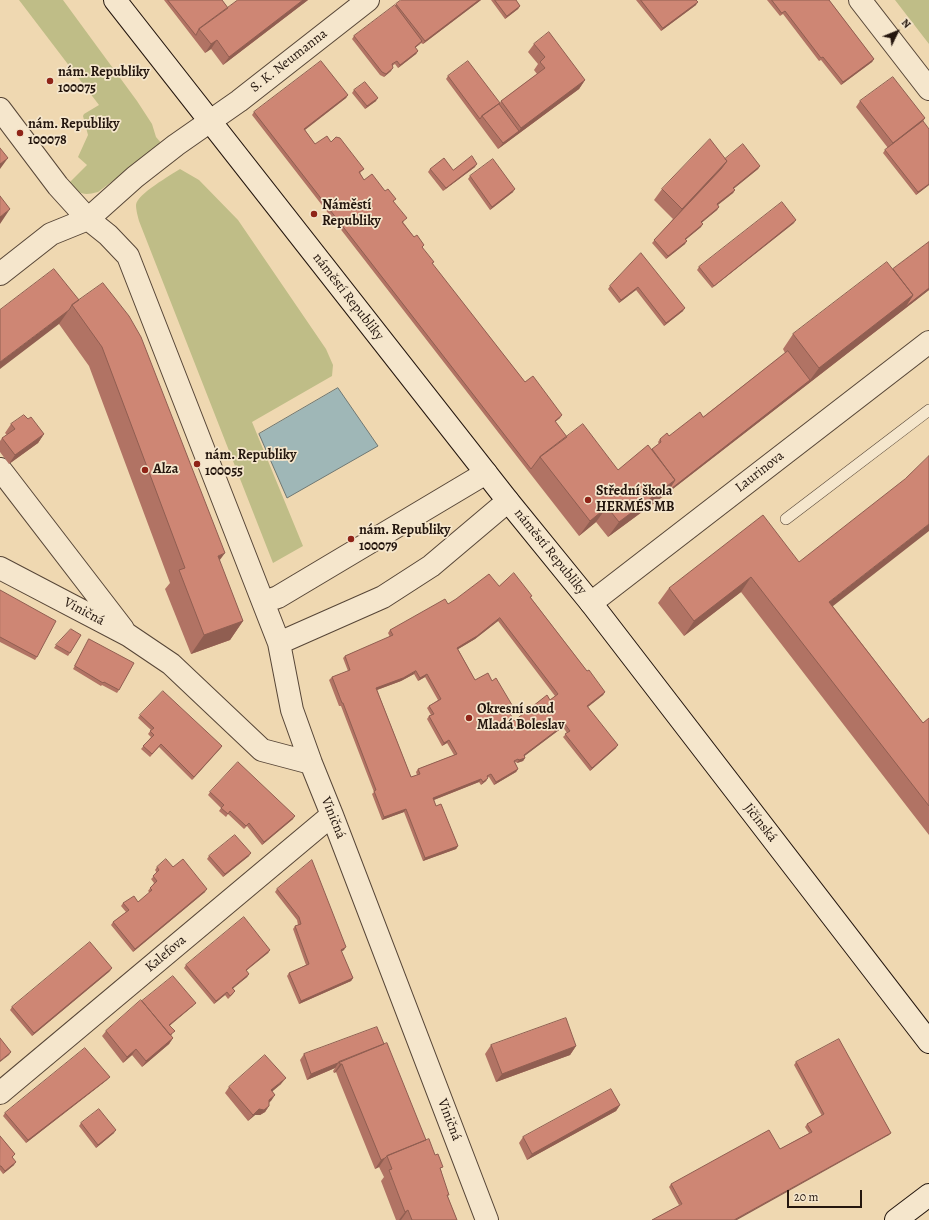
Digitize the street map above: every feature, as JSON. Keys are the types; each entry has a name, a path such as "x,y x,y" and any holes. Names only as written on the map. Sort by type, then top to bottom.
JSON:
{"street":[{"name":"náměstí Republiky","path":"115,0 508,501 591,603"},
{"name":"S. K. Neumanna","path":"210,121 368,0"},
{"path":"860,0 929,89"},
{"path":"0,109 58,186 88,219 108,235 128,256 279,643 292,710 311,763"},
{"path":"0,274 51,234 88,219 135,177 210,121"},
{"name":"Laurinova","path":"591,603 929,342"},
{"path":"0,469 128,635"},
{"path":"264,602 278,597 486,473"},
{"name":"náměstí Republiky","path":"279,643 383,597 431,566 508,501"},
{"name":"Viničná","path":"0,568 128,635 171,664 262,750 311,763 487,1220"},
{"name":"Jičínská","path":"591,603 929,1042"},
{"name":"Kalefova","path":"0,1093 332,815"},
{"path":"909,1216 929,1196"}],"lane":[{"path":"786,519 929,410"}],"shaded area":[{"path":"19,0 63,0 137,101 152,124 156,137 162,144 98,192 85,194 76,190 69,183 87,165 78,157 88,135 83,116 99,105"},
{"path":"895,0 929,0 929,44"},
{"path":"180,169 199,180 238,220 326,349 333,365 332,376 252,422 303,546 273,563 139,221 136,205 138,201 148,190"}],"water":[{"path":"338,388 378,446 287,498 259,434"}],"building":[{"path":"168,0 222,0 228,8 199,29 196,35"},
{"path":"238,0 303,0 229,57 217,40 211,44 199,29"},
{"path":"401,0 479,0 425,41 396,4"},
{"path":"495,0 516,0 520,6 507,16"},
{"path":"641,0 696,0 698,2 663,28"},
{"path":"772,0 829,0 874,59 843,82 823,57 821,58 785,11 782,13"},
{"path":"395,5 422,41 415,47 418,51 400,65 397,61 392,64 393,68 386,74 382,72 354,36"},
{"path":"549,32 585,80 521,128 501,101 545,68 540,62 545,57 534,44"},
{"path":"321,61 348,95 304,129 315,144 327,136 331,142 336,137 340,138 364,169 359,172 364,180 372,174 385,191 388,189 396,199 393,201 407,218 402,222 414,237 417,235 424,245 422,247 434,262 432,263 525,382 533,376 562,415 555,421 567,437 540,457 531,469 254,112"},
{"path":"468,61 500,103 480,119 448,76"},
{"path":"893,77 925,118 893,143 860,101"},
{"path":"365,82 378,98 367,106 354,90"},
{"path":"499,104 519,131 503,143 482,116"},
{"path":"923,121 929,129 929,184 918,192 885,150"},
{"path":"710,139 727,161 682,209 662,189"},
{"path":"743,144 760,166 733,188 735,190 717,204 719,207 701,222 703,224 685,239 687,241 668,256 654,240 721,169 727,161 725,159"},
{"path":"0,148 8,158 0,164"},
{"path":"472,156 477,164 446,188 430,169 444,158 453,170"},
{"path":"493,159 515,189 492,207 470,176"},
{"path":"0,196 10,209 0,217"},
{"path":"782,202 796,220 714,286 699,267"},
{"path":"929,242 929,288 905,307 913,295 893,269"},
{"path":"641,253 685,308 666,323 638,287 621,300 610,286"},
{"path":"887,262 913,295 819,368 793,334"},
{"path":"54,269 79,300 72,305 69,310 0,362 0,310"},
{"path":"103,283 129,316 141,337 225,553 218,556 243,621 204,635 179,570 185,568 102,347 72,305"},
{"path":"788,351 810,380 667,492 675,480 652,449 661,442 660,439 667,433 669,436 700,412 703,417"},
{"path":"24,415 28,419 31,417 44,434 15,455 2,438 15,429 11,424"},
{"path":"583,424 618,470 648,445 675,480 619,522 607,507 590,521 540,457"},
{"path":"929,456 929,524 829,602 923,723 929,718 929,806 751,577 694,621 669,588 763,515 799,562 905,479"},
{"name":"Okresní soud Mladá Boleslav","path":"514,573 532,596 530,597 587,671 589,670 605,692 587,706 618,745 592,768 565,734 570,731 565,724 524,755 525,758 514,761 518,769 496,782 491,774 487,776 488,778 483,782 481,779 433,798 436,806 441,804 458,846 425,858 406,809 384,817 374,791 376,790 332,677 350,670 345,656 393,635 390,630 445,599 448,604 489,574 499,586","holes":["500,618 558,694 550,700 547,695 514,721 507,708 512,705 496,678 492,681 488,673 475,680 457,648 477,636","416,671 420,678 427,674 441,699 429,706 434,714 429,716 444,743 449,740 457,754 418,769 420,774 411,777 376,688 403,678"]},
{"path":"0,590 56,621 37,657 0,637"},
{"path":"71,629 81,635 70,653 56,645"},
{"path":"89,639 134,663 119,690 104,682 103,683 75,666"},
{"path":"163,691 222,746 194,777 161,744 152,754 143,746 154,735 150,731 154,728 140,715"},
{"path":"238,762 295,816 264,842 249,823 246,826 230,811 228,814 221,808 224,805 210,792"},
{"path":"235,835 251,853 225,874 209,856"},
{"path":"166,859 173,867 183,859 207,889 135,949 113,922 129,910 123,903 134,896 138,902 152,890 150,888 157,881 153,876 159,870 157,867"},
{"path":"312,860 346,947 341,950 353,978 301,1001 289,973 309,964 295,926 301,924 299,917 277,889"},
{"path":"244,917 270,950 246,970 249,974 232,988 235,991 230,996 227,992 216,1001 186,965"},
{"path":"90,942 112,968 34,1033 12,1007"},
{"path":"173,976 196,1003 169,1025 175,1031 170,1035 142,1001"},
{"path":"141,1000 173,1038 146,1061 136,1049 127,1057 106,1031"},
{"path":"566,1018 576,1046 502,1074 491,1045"},
{"path":"377,1027 384,1044 311,1074 304,1054"},
{"path":"0,1038 11,1052 0,1061"},
{"path":"839,1039 891,1133 734,1220 652,1220 682,1204 671,1184 769,1130 780,1149 812,1132 807,1124 824,1114 796,1062"},
{"path":"387,1043 426,1140 387,1156 381,1160 342,1064 339,1062"},
{"path":"85,1048 110,1077 28,1140 5,1113"},
{"path":"265,1055 286,1078 271,1090 275,1095 269,1100 269,1106 264,1110 259,1109 253,1115 229,1087"},
{"path":"611,1089 620,1105 532,1154 523,1137"},
{"path":"99,1109 116,1130 98,1145 81,1123"},
{"path":"0,1136 15,1154 12,1157 16,1162 5,1171 0,1166"},
{"path":"429,1139 435,1155 438,1154 443,1167 440,1168 449,1195 447,1195 457,1220 412,1220 408,1210 405,1212 389,1170 392,1169 387,1156"}],"place":[{"name":"nám. Republiky 100075","path":"50,81"},
{"name":"nám. Republiky 100078","path":"20,133"},
{"name":"Náměstí Republiky","path":"314,214"},
{"name":"nám. Republiky 100055","path":"197,464"},
{"name":"Alza","path":"145,470"},
{"name":"Střední škola HERMÉS MB","path":"588,500"},
{"name":"nám. Republiky 100079","path":"351,539"},
{"name":"Okresní soud Mladá Boleslav","path":"469,718"}]}
